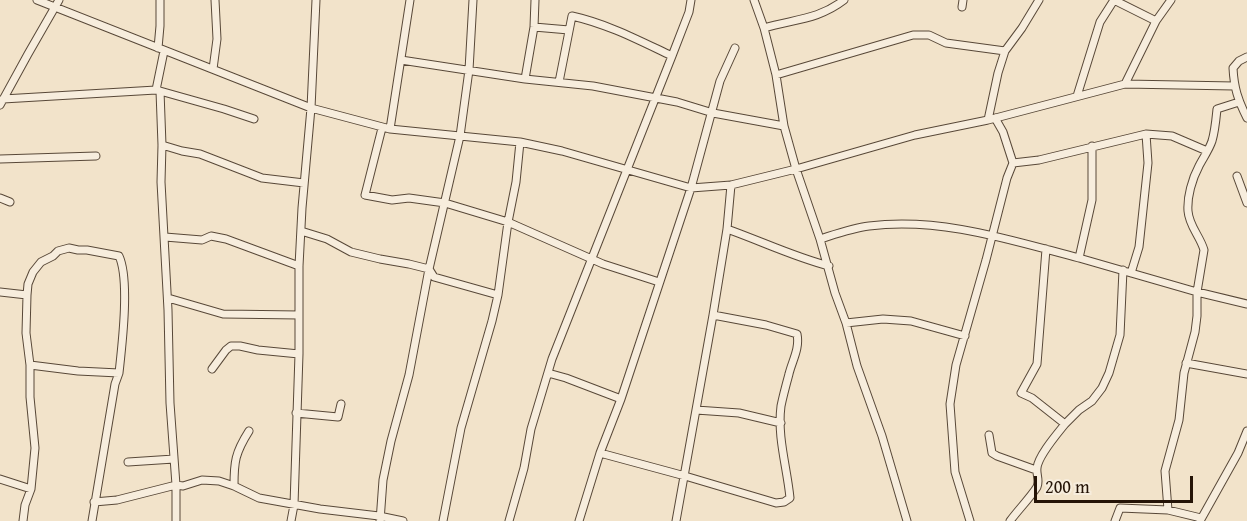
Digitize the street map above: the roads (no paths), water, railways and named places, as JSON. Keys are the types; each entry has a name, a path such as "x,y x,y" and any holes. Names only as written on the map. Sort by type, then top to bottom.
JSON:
{"street":[{"path":"37,0 311,108 386,129 520,142 562,151 691,188 731,185 915,135 992,119 1125,84 1234,86"},
{"path":"2,102 59,0"},
{"path":"160,0 161,50 158,90 176,521"},
{"path":"213,69 218,39 215,0"},
{"path":"291,521 294,505 299,354 299,266 311,108 316,0"},
{"path":"410,0 391,116 365,195 392,200 409,198 445,203 508,222 591,259 659,282"},
{"path":"380,518 391,441 409,375 429,269 460,136 469,70 473,0"},
{"path":"525,79 534,27 534,0"},
{"path":"509,521 524,468 531,429 552,359 656,98 691,0"},
{"path":"754,0 776,75 784,126 796,169 829,266 857,366 882,436 907,521"},
{"path":"764,28 831,10 844,0"},
{"path":"970,521 955,472 950,404 956,365 1012,164 1003,132 992,119 998,73 1005,51 1039,0"},
{"path":"1077,96 1100,22 1114,0 1156,21"},
{"path":"1125,84 1156,21 1172,0"},
{"path":"559,82 572,16 615,29 672,56"},
{"path":"534,27 569,30"},
{"path":"776,75 913,35 929,35 946,43 1005,51"},
{"path":"579,521 691,188 720,81 735,48"},
{"path":"1247,57 1233,68 1234,86 1247,118"},
{"path":"401,60 525,79 592,86 784,126"},
{"path":"2,102 158,90 224,108 254,119"},
{"path":"1167,510 1165,471 1179,420 1186,363 1195,332 1197,292 1204,250 1192,226 1188,208 1192,182 1212,142 1217,109 1239,102"},
{"path":"1012,164 1039,160 1146,134 1172,136 1207,151"},
{"path":"1131,273 1140,247 1148,163 1146,134"},
{"path":"443,521 461,428 498,295 520,142"},
{"path":"162,145 200,154 262,178 304,183"},
{"path":"1079,258 1092,200 1092,146"},
{"path":"0,159 96,156"},
{"path":"1237,176 1247,203"},
{"path":"676,521 713,315 727,229 731,185"},
{"path":"0,198 10,202"},
{"path":"820,239 868,226 904,224 963,229 1046,249 1247,304"},
{"path":"727,229 800,258 829,266"},
{"path":"301,231 327,238 351,252 429,269 434,277 498,295"},
{"path":"165,237 202,240 211,236 226,239 299,266"},
{"path":"23,521 25,505 31,489 35,448 26,333 27,284 41,262 58,251 69,248 119,256 125,274 119,373 115,384 92,521"},
{"path":"1046,249 1038,364 1021,393 1032,398 1065,424"},
{"path":"1010,521 1038,485 1036,470 1050,442 1078,410 1092,401 1102,388 1109,373 1120,335 1123,270"},
{"path":"0,292 27,295"},
{"path":"168,298 223,314 299,315"},
{"path":"600,453 776,503 790,498 788,475 780,438 780,423 789,374 799,342 797,334 766,325 713,315"},
{"path":"846,323 883,319 911,321 965,336"},
{"path":"212,369 231,346 299,354"},
{"path":"1186,363 1247,374"},
{"path":"30,365 119,373"},
{"path":"548,373 621,399"},
{"path":"296,413 338,417 341,404"},
{"path":"696,410 739,413 780,423"},
{"path":"234,486 234,463 249,431"},
{"path":"1115,521 1120,507 1167,510 1201,520 1238,453 1247,431"},
{"path":"989,435 992,453 1036,470"},
{"path":"128,462 174,459"},
{"path":"0,479 31,489"},
{"path":"94,502 117,500 202,480 219,481 259,498 403,521"}]}
